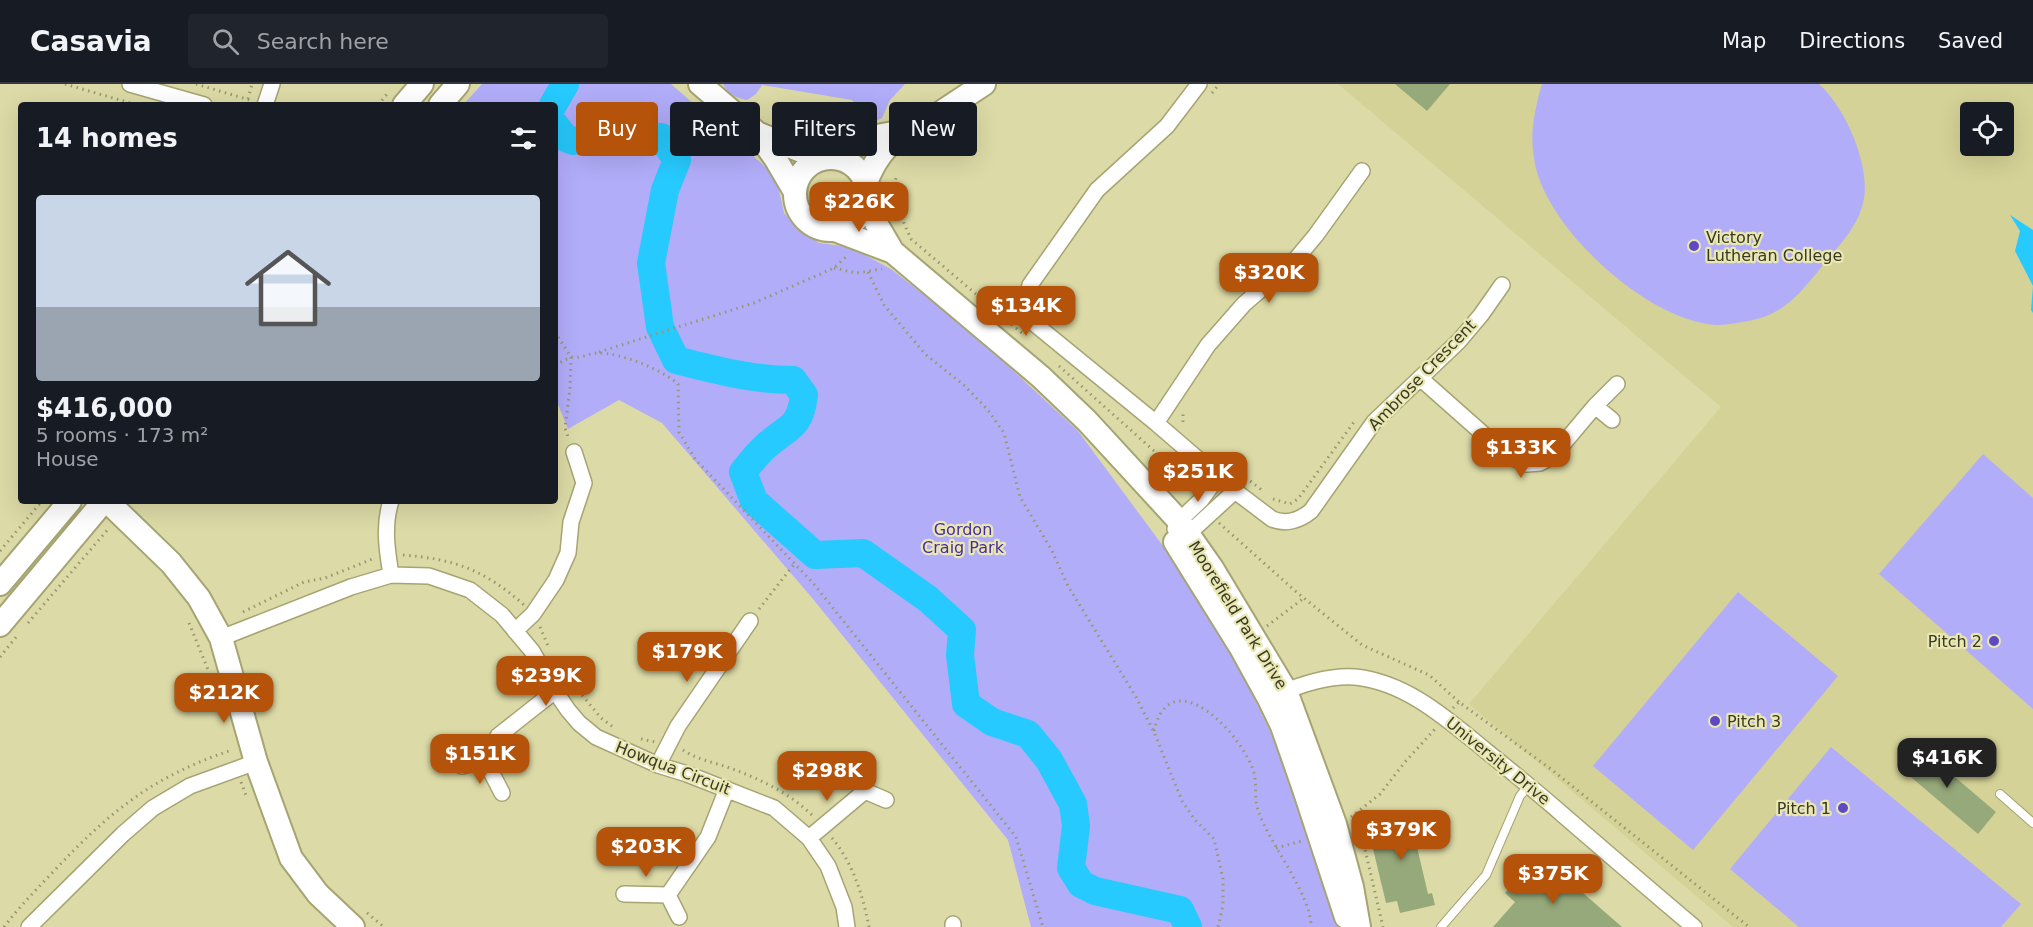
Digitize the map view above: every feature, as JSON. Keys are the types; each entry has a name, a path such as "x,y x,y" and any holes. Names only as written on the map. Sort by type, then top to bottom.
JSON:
{"main road":[{"path":"407,102 422,84"},
{"path":"443,102 458,84"},
{"path":"700,84 721,102"},
{"path":"957,102 984,84"},
{"path":"889,133 877,136 811,164 802,171 797,181 795,202 806,220 814,227 835,230 847,227 858,219 865,208 871,171 889,143"},
{"path":"760,134 825,158 848,162 862,175 876,223 893,252"},
{"path":"760,138 795,192"},
{"path":"835,230 893,252"},
{"name":"Moorefield Park Drive","path":"893,252 1041,377 1123,460 1134,483 1212,568 1253,635 1278,695 1282,726 1352,887 1359,927"},
{"path":"0,584 67,504"},
{"path":"0,625 111,505 171,563 198,598 221,638 256,762 291,858 318,894 353,927"},
{"name":"Moorefield Park Drive","path":"1179,531 1191,565 1278,695"},
{"name":"Moorefield Park Drive","path":"1326,828 1349,927"}],"street":[{"path":"130,84 193,102"},
{"path":"261,102 272,84"},
{"path":"1029,313 1026,303 1030,285 1082,209 1097,190 1167,126 1199,84"},
{"path":"1161,428 1215,336 1244,304 1296,259 1362,171"},
{"name":"Ambrose Crescent","path":"1029,313 1036,325 1235,491 1278,522 1292,521 1305,516 1374,422 1459,341 1502,285"},
{"path":"1420,378 1508,456 1527,464 1540,463 1553,456 1595,406 1617,384"},
{"path":"1595,406 1612,420"},
{"path":"515,631 533,614 556,580 568,553 571,522 584,483 574,453"},
{"path":"1179,531 1218,477"},
{"path":"1179,531 1211,514 1235,491"},
{"path":"390,504 386,529 396,556 391,575"},
{"name":"Howqua Circuit","path":"221,638 351,587 391,575 429,576 470,590 502,615 532,651 555,691 579,723 596,737 658,765 774,808 809,838 828,866 844,907 847,927"},
{"path":"658,765 702,690 750,621"},
{"name":"University Drive","path":"1278,695 1341,677 1356,677 1410,695 1446,717 1694,927"},
{"path":"462,766 485,760 498,736 555,691"},
{"path":"485,760 502,793"},
{"path":"28,927 123,834 153,808 190,786 256,762"},
{"path":"859,769 865,791"},
{"path":"668,895 708,837 727,789"},
{"path":"809,838 865,791"},
{"path":"865,791 886,800"},
{"path":"624,894 668,895"},
{"path":"668,895 679,917"}],"lane":[{"path":"1441,927 1486,875 1520,796 1529,785"},
{"path":"2000,794 2033,823"}],"path":[{"path":"65,84 127,102"},
{"path":"196,84 255,102"},
{"path":"248,99 252,84"},
{"path":"1210,95 1219,84"},
{"path":"891,202 900,214 910,239 1029,339"},
{"path":"558,364 571,357 578,358 754,303 834,268 860,241"},
{"path":"868,272 884,305 925,354 965,386 988,410 1004,433 1020,497 1051,549 1068,586 1131,688 1154,732 1182,801 1195,820 1214,838 1223,879 1223,905 1218,927"},
{"path":"1011,324 1043,302 1054,279"},
{"path":"558,337 571,357 565,428 574,453"},
{"path":"597,352 629,359 668,376 678,384 679,432 695,459 813,583 1016,837 1043,927"},
{"path":"1054,361 1163,459 1201,500"},
{"path":"1185,427 1183,410 1187,401"},
{"path":"1232,467 1274,499 1290,504 1298,499 1356,418"},
{"path":"1161,428 1183,422"},
{"path":"0,551 39,504"},
{"path":"0,657 111,505"},
{"path":"1211,514 1220,525 1304,598 1362,645 1429,675 1459,702 1552,770 1749,927"},
{"path":"396,556 403,545"},
{"path":"237,614 304,582 325,578 369,560 396,556 451,562 469,568 503,588 533,614 551,653"},
{"path":"750,621 795,563"},
{"path":"1253,635 1304,598"},
{"path":"185,615 195,633 209,672"},
{"path":"562,670 601,718 616,729"},
{"path":"1154,732 1158,717 1167,705 1178,701 1192,701 1222,722 1241,747 1254,773 1257,809 1305,902 1311,927"},
{"path":"1276,848 1302,842 1357,814 1380,794 1405,762 1459,702"},
{"path":"637,739 670,742 691,756 769,784 798,802 837,844 859,886 869,927"},
{"path":"1357,814 1383,927"}],"shaded area":[{"path":"1338,84 2033,84 2033,927 1733,927 1469,704 1721,407"}],"green space":[{"name":"Gordon Craig Park","path":"482,84 671,84 692,102 670,102 670,156 753,156 776,176 784,213 799,229 819,243 850,247 891,269 973,333 1078,431 1214,615 1302,798 1337,927 1031,927 1008,840 813,599 662,423 619,400 568,429 558,404 558,102 466,102"},
{"path":"723,84 905,84 890,100 882,118 877,120 877,102 854,102 762,85 756,94 747,100 727,90"},
{"path":"1542,84 1819,84 1839,108 1848,124 1861,159 1865,192 1859,216 1812,279 1780,309 1760,318 1728,324 1716,325 1689,320 1632,290 1580,243 1559,216 1544,190 1533,153 1533,124"},
{"name":"Pitch 2","path":"1983,454 2033,498 2033,709 1879,574"},
{"name":"Pitch 3","path":"1738,592 1838,676 1693,850 1593,766"},
{"name":"Pitch 1","path":"1831,747 2021,904 2001,927 1799,927 1730,869"}],"water":[{"path":"2010,215 2033,230 2033,286 2015,251 2020,231"},
{"path":"2033,286 2033,313 2031,310"}],"building":[{"path":"1395,84 1450,84 1427,111"},
{"path":"1916,744 1996,812 1978,834 1898,766"},
{"path":"1414,810 1420,833 1424,832 1427,844 1417,847 1428,894 1432,893 1435,905 1400,913 1397,901 1386,903 1369,832 1374,831 1371,820"},
{"path":"1555,866 1622,927 1493,927 1515,902 1505,893 1515,882 1523,888 1539,869 1547,876"}],"waterway":[{"path":"555,102 565,84"},
{"path":"558,129 565,138 573,141 609,135 661,137 677,160 665,190 651,263 660,327 676,360 749,376 793,380 804,395 796,421 763,449 743,472 754,501 815,555 863,553 928,599 962,630 960,655 966,704 992,722 1028,734 1049,760 1073,804 1076,826 1071,868 1081,884 1095,891 1180,910 1188,927"}],"place":[{"name":"Victory Lutheran College","path":"1694,246"},
{"name":"Pitch 2","path":"1994,641"},
{"name":"Pitch 3","path":"1715,721"},
{"name":"Pitch 1","path":"1843,808"}]}
